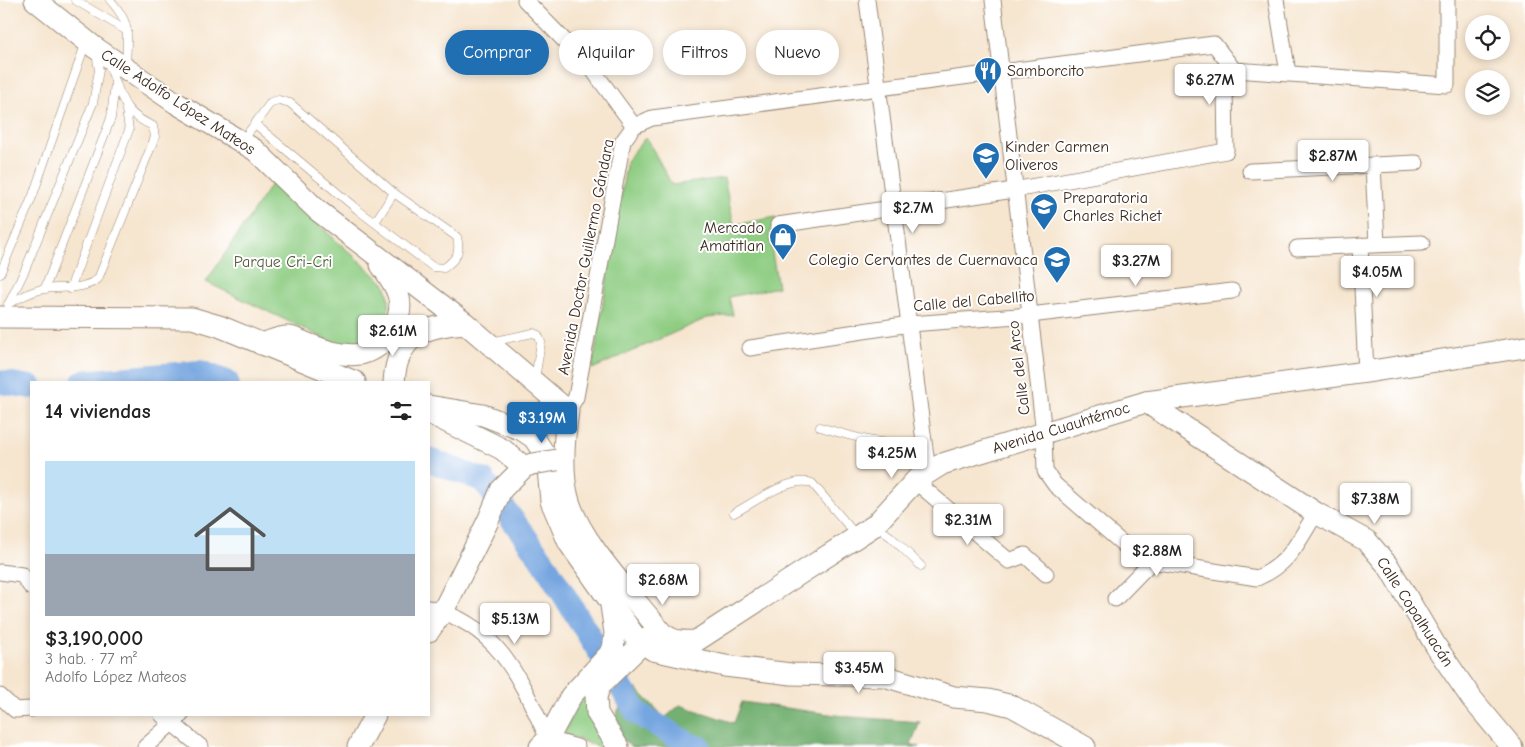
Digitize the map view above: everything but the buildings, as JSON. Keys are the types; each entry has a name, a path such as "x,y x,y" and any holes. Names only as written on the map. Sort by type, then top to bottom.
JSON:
{"main road":[{"name":"Calle Adolfo López Mateos","path":"35,0 91,44 121,73 176,103 248,132 255,150 317,210 489,342 568,411"},
{"path":"261,344 288,336 335,355 348,357 371,350 383,342 399,316 400,300 397,287 369,249"},
{"path":"6,312 192,318 219,326 353,381"},
{"path":"394,381 399,355 409,341 419,332 432,327 465,323"},
{"name":"Avenida Cuauhtémoc","path":"658,629 668,638 679,643 696,641 875,525 921,477 942,464 1146,402 1366,372 1525,347"},
{"path":"348,357 363,381"},
{"name":"Calle Copalhuacán","path":"1146,402 1316,513 1367,541 1389,566 1437,648 1472,699 1512,747"},
{"path":"430,406 483,415 522,430 534,438 546,458 551,501 558,521 569,543 610,599 637,647 725,666 791,674 884,676 954,697 988,700 1012,706 1085,747"},
{"path":"544,743 571,696 658,629 584,534 568,497 561,460 568,411"},
{"path":"430,413 502,449 525,468"},
{"path":"430,628 436,610 488,521 501,490 525,468 561,460"},
{"path":"610,599 615,633 614,650 595,679 597,713 618,747"},
{"path":"358,747 374,716"}],"street":[{"name":"Avenida Doctor Guillermo Gándara","path":"525,0 592,69 634,126 623,142 576,397 568,411"},
{"path":"867,0 924,442 921,477 1009,561 1025,555 1046,574"},
{"name":"Calle del Arco","path":"993,0 1000,73 1044,433 1045,471 1055,485 1130,550 1152,561 1256,578 1272,572 1286,560 1316,513"},
{"path":"1276,0 1288,73"},
{"path":"634,126 652,118 1214,44 1234,70 1447,85 1447,0"},
{"path":"778,225 1014,190 1226,151 1225,87 1234,70"},
{"path":"1250,171 1416,163"},
{"path":"1373,165 1377,244"},
{"path":"1296,248 1422,242"},
{"path":"1360,245 1366,372"},
{"name":"Calle del Cabellito","path":"750,348 910,324 1030,315 1232,291"},
{"path":"1114,599 1152,561"},
{"path":"0,572 28,577"},
{"path":"436,610 481,632 498,647 508,661 544,743 577,747"},
{"path":"0,696 15,710 30,709"},
{"path":"145,747 171,718 201,747"}],"lane":[{"path":"75,0 127,32"},
{"path":"45,288 111,118 121,73 127,32 123,15 110,0"},
{"path":"0,274 34,195 91,44"},
{"path":"6,312 93,103 99,70 91,44"},
{"path":"70,289 129,130 121,73"},
{"path":"279,100 290,103 394,193 457,238 459,248 456,259 444,268 433,267 375,222 248,132 271,102 279,100"},
{"path":"6,312 28,294 45,288 70,289 91,284 98,279 155,137 153,126 139,120 126,110"},
{"path":"375,222 394,193"},
{"path":"489,342 533,334 538,335 541,342 534,381"},
{"path":"820,427 871,442 909,444 924,442"},
{"path":"734,513 790,483 802,480 812,483 857,537"},
{"path":"875,525 892,537 921,566"}],"green space":[{"path":"646,137 672,185 724,178 734,225 776,217 769,235 778,287 729,297 733,315 707,318 592,369 627,160"},
{"name":"Parque Cri-Cri","path":"272,183 385,284 389,297 389,308 381,327 374,334 353,344 340,346 206,282"},
{"path":"636,688 665,718 680,705 734,723 742,702 851,717 920,722 911,744 920,747 632,747 624,741 612,724 623,700"},
{"path":"586,690 588,714 605,747 599,747 563,734"}],"waterway":[{"path":"95,381 200,372 224,381"},
{"path":"0,382 30,387"},
{"path":"430,460 483,480 543,561 637,713 694,747 699,747"}],"place":[{"name":"Samborcito","path":"988,95"},
{"name":"Kinder Carmen Oliveros","path":"986,180"},
{"name":"Preparatoria Charles Richet","path":"1044,231"},
{"name":"Mercado Amatitlan","path":"783,261"},
{"name":"Colegio Cervantes de Cuernavaca","path":"1057,284"}]}
